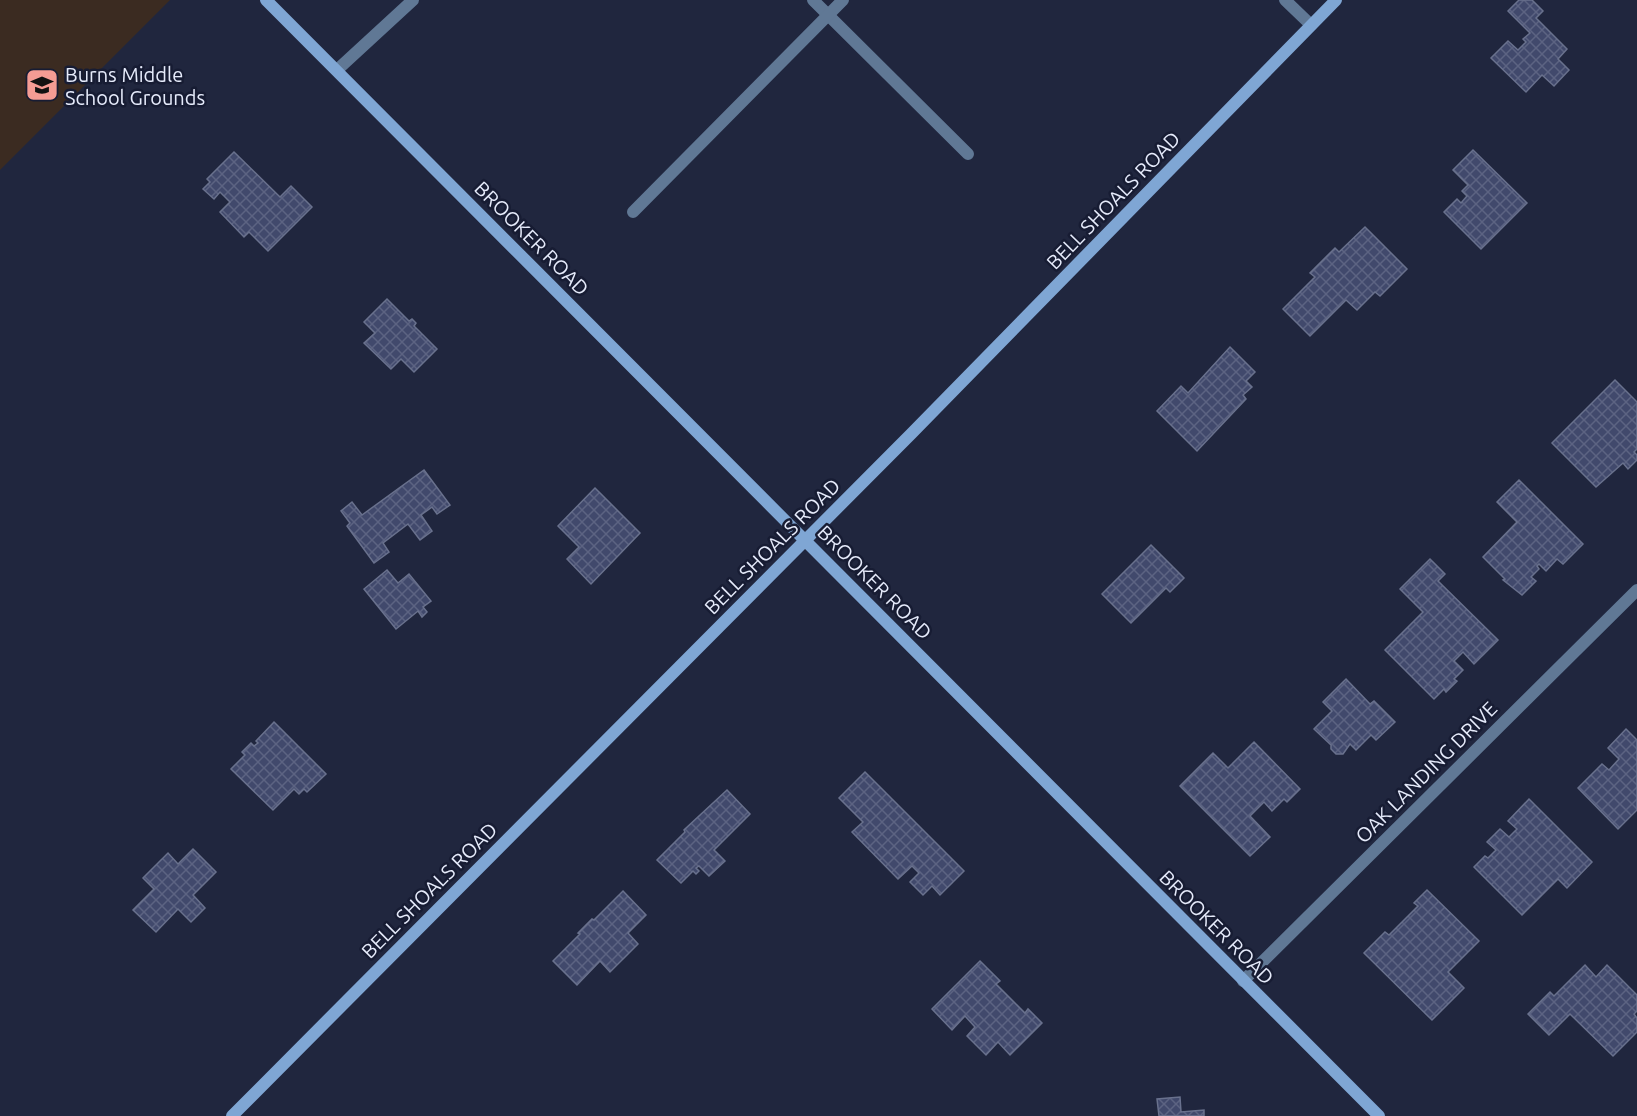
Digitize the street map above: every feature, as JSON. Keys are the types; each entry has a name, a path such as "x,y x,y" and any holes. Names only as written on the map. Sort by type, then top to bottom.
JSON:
{"street":[{"name":"BROOKER ROAD","path":"266,0 1379,1116"},
{"path":"337,70 413,0"},
{"path":"813,0 968,154"},
{"path":"633,212 843,0"},
{"path":"1286,0 1311,25"},
{"name":"BELL SHOALS ROAD","path":"232,1116 805,540 1336,0"},
{"name":"OAK LANDING DRIVE","path":"1243,981 1637,590"}],"shaded area":[{"name":"Burns Middle School Grounds","path":"0,0 170,0 0,170"}],"building":[{"path":"1519,0 1532,0 1543,11 1536,18 1567,49 1558,59 1569,70 1554,86 1542,75 1526,92 1491,58 1508,41 1518,50 1526,42 1523,39 1530,33 1508,11"},
{"path":"1473,150 1527,203 1481,249 1444,212 1457,199 1461,203 1467,196 1462,191 1468,185 1453,170"},
{"path":"234,152 280,197 291,186 312,207 268,251 249,232 244,237 220,212 230,202 220,192 214,199 203,189 210,182 207,179"},
{"path":"1365,227 1407,269 1380,296 1375,292 1357,310 1346,300 1310,336 1283,309 1315,277 1310,273 1335,248 1339,252"},
{"path":"387,299 409,321 412,319 416,323 414,326 437,349 414,372 401,359 391,369 364,343 375,333 364,322"},
{"path":"1230,347 1255,372 1246,381 1252,387 1243,395 1246,399 1197,451 1157,411 1181,386 1188,393"},
{"path":"1615,380 1637,402 1637,449 1634,452 1637,460 1628,469 1623,463 1596,487 1552,443"},
{"path":"424,470 450,505 437,514 432,507 421,515 432,531 420,540 408,524 383,543 389,552 374,563 347,526 350,523 341,511 352,502 362,515"},
{"path":"1519,480 1583,544 1563,564 1557,559 1546,571 1539,564 1537,566 1539,569 1531,577 1536,581 1522,595 1503,580 1505,579 1483,557 1517,522 1497,502"},
{"path":"595,488 640,533 591,584 567,559 579,547 558,526"},
{"path":"1151,545 1184,578 1170,592 1166,588 1131,623 1102,594"},
{"path":"1430,559 1445,574 1438,581 1498,640 1474,664 1463,652 1454,661 1463,670 1454,679 1457,681 1446,692 1444,689 1434,699 1385,650 1423,612 1400,589"},
{"path":"387,570 398,583 409,574 431,601 423,607 427,612 422,617 418,611 396,629 364,589"},
{"path":"1346,679 1370,704 1374,701 1395,722 1376,740 1371,735 1356,750 1350,744 1343,754 1336,754 1331,749 1331,745 1314,729 1332,711 1323,702"},
{"path":"274,722 326,774 307,792 304,789 299,794 294,789 273,810 231,769 245,755 242,752 251,743 254,746 258,743 256,741"},
{"path":"1626,729 1637,740 1637,810 1618,829 1578,788 1602,764 1609,770 1619,759 1608,748"},
{"path":"1254,742 1300,789 1287,802 1284,799 1272,811 1264,802 1250,816 1270,837 1250,856 1180,786 1213,753 1228,768"},
{"path":"865,772 964,871 940,895 932,886 923,895 910,882 919,873 912,866 898,879 852,832 863,822 839,798"},
{"path":"727,790 750,814 714,850 725,861 709,876 699,866 696,868 699,871 696,874 693,871 681,883 657,860 685,832 684,830"},
{"path":"1529,799 1592,862 1567,888 1558,879 1522,915 1474,867 1485,856 1488,858 1496,850 1487,842 1500,829 1509,837 1517,829 1508,821"},
{"path":"193,849 216,872 193,895 205,908 191,922 178,909 156,932 133,910 154,889 143,878 168,853 178,864"},
{"path":"1427,890 1479,941 1448,972 1464,988 1432,1020 1364,953 1385,932 1389,935 1418,906 1414,903"},
{"path":"623,891 646,915 628,933 638,944 610,972 600,961 577,985 553,961 592,919 594,920"},
{"path":"980,961 1000,981 996,984 1025,1013 1028,1009 1042,1023 1010,1055 998,1042 986,1055 967,1036 975,1027 965,1016 952,1030 932,1009"},
{"path":"1585,965 1596,977 1607,965 1637,995 1637,1011 1634,1014 1637,1018 1637,1032 1613,1056 1570,1014 1549,1035 1528,1014 1550,992 1554,996"},
{"path":"1180,1097 1181,1112 1204,1110 1204,1116 1159,1116 1157,1099"}],"place":[{"name":"Burns Middle School Grounds","path":"42,85"}]}
